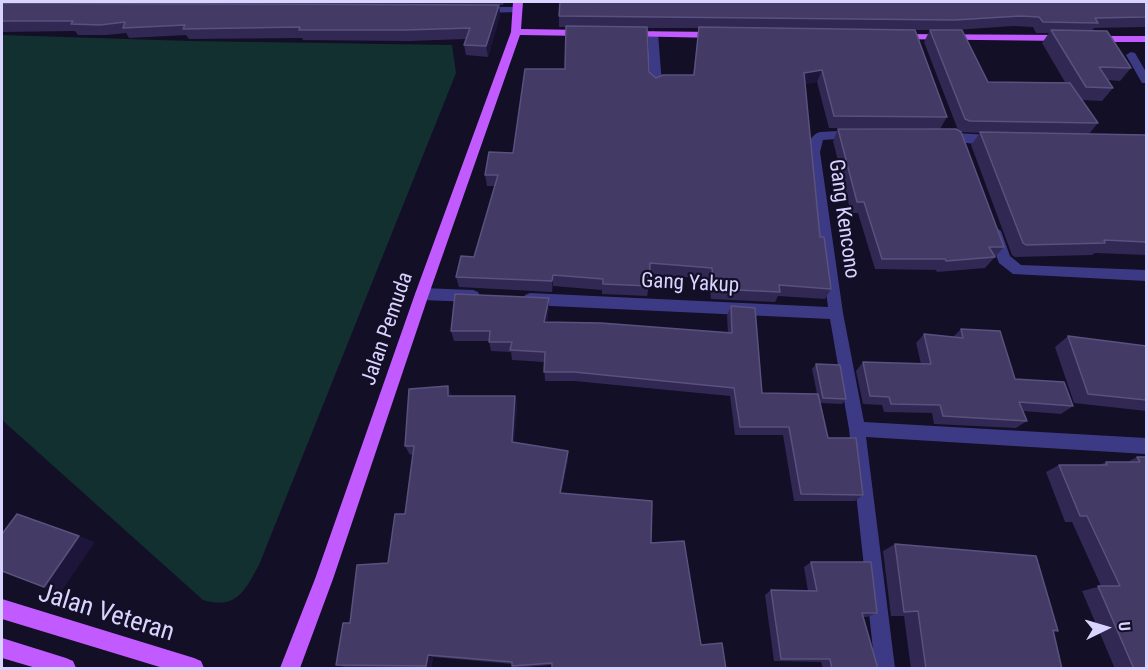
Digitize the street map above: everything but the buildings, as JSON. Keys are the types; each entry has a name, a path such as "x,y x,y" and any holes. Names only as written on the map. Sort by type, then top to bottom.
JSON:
{"main road":[{"name":"Jalan Pemuda","path":"290,669 324,579 422,294 516,32 518,6"},
{"path":"516,32 596,33"},
{"path":"618,33 724,35"},
{"path":"879,36 917,42 1146,39"},
{"name":"Jalan Veteran","path":"2,609 194,669"},
{"path":"2,648 66,669"}],"street":[{"path":"471,10 518,6"},
{"path":"652,34 656,84"},
{"path":"1131,55 1146,80"},
{"name":"Gang Kencono","path":"836,313 814,152 815,142 820,136 830,134 874,134"},
{"path":"929,135 1006,140"},
{"path":"988,215 1004,259 1018,270 1146,276"},
{"path":"422,294 493,297"},
{"name":"Gang Yakup","path":"517,298 836,313"},
{"path":"836,313 856,429 885,669"},
{"path":"856,429 1146,446"}],"green space":[{"path":"2,35 190,41 452,45 456,73 259,565 244,590 232,600 215,602 203,600 2,420"}]}
